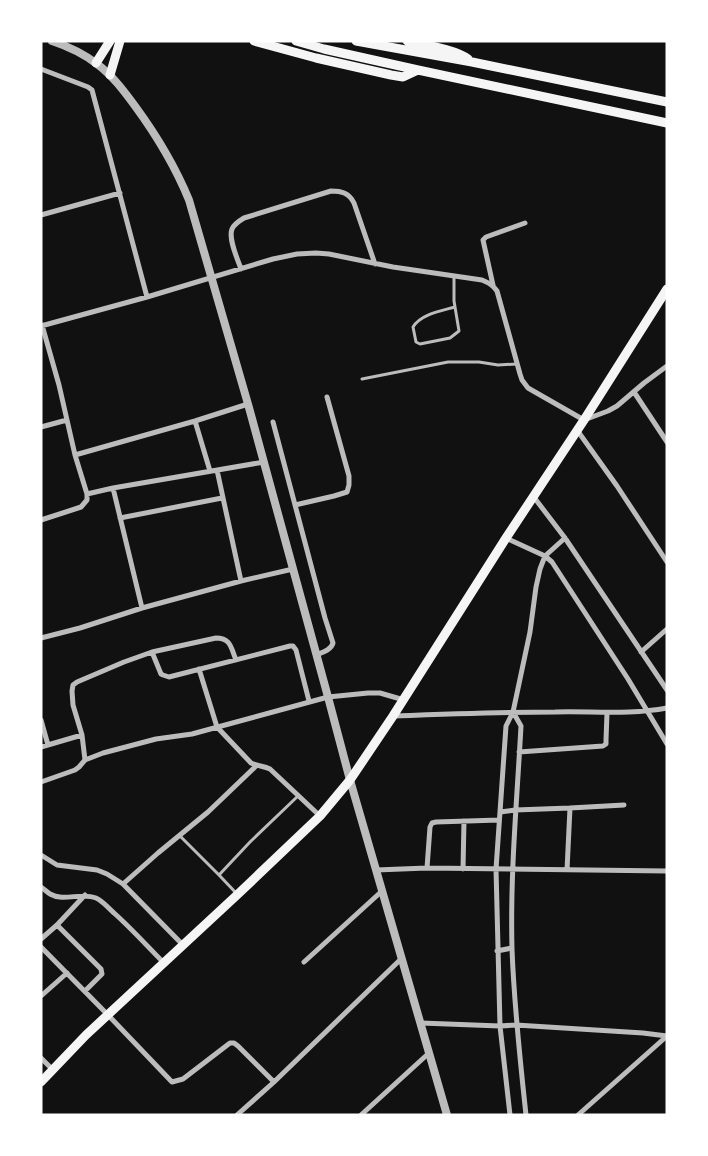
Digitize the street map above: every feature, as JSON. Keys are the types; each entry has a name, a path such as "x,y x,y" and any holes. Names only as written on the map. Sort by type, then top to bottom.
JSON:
{"main road":[{"path":"96,63 110,41"},
{"path":"110,75 120,41"},
{"path":"254,41 323,60 391,75 403,77 418,70"},
{"path":"296,41 418,70 667,122"},
{"path":"356,41 472,62 667,102"},
{"path":"407,41 460,55 472,62"},
{"path":"41,1082 86,1035 320,816 350,780 394,716 506,538 667,289"}],"street":[{"path":"52,41 96,63 110,75 153,130 179,176 189,200 248,404 350,780 447,1115"},
{"path":"41,69 92,90 147,297"},
{"path":"241,269 231,239 232,228 237,222 244,218 331,191 340,191 351,197 375,264"},
{"path":"41,215 120,193"},
{"path":"493,286 483,240 486,236 525,223"},
{"path":"41,520 81,506 87,500 59,385 42,325 147,297 273,259 297,254 329,254 375,264 489,282 497,291 522,380 528,388 584,420 613,409 667,366"},
{"path":"634,392 667,442"},
{"path":"295,505 347,492 349,476 327,398"},
{"path":"75,455 248,404"},
{"path":"41,427 67,420"},
{"path":"195,421 210,471"},
{"path":"273,422 333,642 329,649 316,655"},
{"path":"577,430 617,486 667,562"},
{"path":"87,494 264,462"},
{"path":"217,470 241,581"},
{"path":"113,488 142,608"},
{"path":"533,496 565,538 667,690"},
{"path":"120,518 222,498"},
{"path":"506,538 545,556 552,562 628,679 667,744"},
{"path":"510,1115 500,1026 496,869 506,726 513,712 530,632 536,587 545,556 565,538"},
{"path":"41,638 80,628 142,608 293,569"},
{"path":"641,652 667,629"},
{"path":"85,760 82,735 73,705 73,684 152,652 220,638 228,641 236,660"},
{"path":"152,652 163,676 169,677 293,646 296,650 309,701"},
{"path":"199,668 217,727 251,762 256,766 270,769 320,816"},
{"path":"41,782 79,767 85,760 104,753 156,739 192,734 328,696 368,692 404,700"},
{"path":"394,716 513,712 607,713 667,708"},
{"path":"513,712 521,726 515,810 512,948 516,1025 526,1115"},
{"path":"519,752 603,746 606,744 607,713"},
{"path":"41,720 48,745"},
{"path":"41,746 82,735"},
{"path":"123,884 208,812 256,766"},
{"path":"500,812 624,805"},
{"path":"567,870 570,808"},
{"path":"427,868 431,825 436,822 499,820"},
{"path":"463,869 464,821"},
{"path":"41,855 57,865 97,870 123,884 183,945"},
{"path":"376,870 427,868 667,870"},
{"path":"41,887 56,896 86,896 100,900 163,962"},
{"path":"304,962 382,891"},
{"path":"41,938 86,896"},
{"path":"57,924 101,968 102,974 85,991"},
{"path":"41,947 172,1082 183,1078 230,1043 234,1043 274,1082"},
{"path":"497,951 512,948"},
{"path":"237,1115 274,1082 402,958"},
{"path":"41,996 67,973"},
{"path":"421,1023 516,1025 667,1036 578,1115"},
{"path":"361,1115 429,1053"},
{"path":"41,1058 53,1070"}],"lane":[{"path":"454,276 455,307 459,330 450,338 420,344 416,342 413,327 416,322 424,317 455,307"},
{"path":"362,379 448,362 479,362 498,365 517,364"},
{"path":"219,875 298,796"},
{"path":"180,835 237,895"}]}
